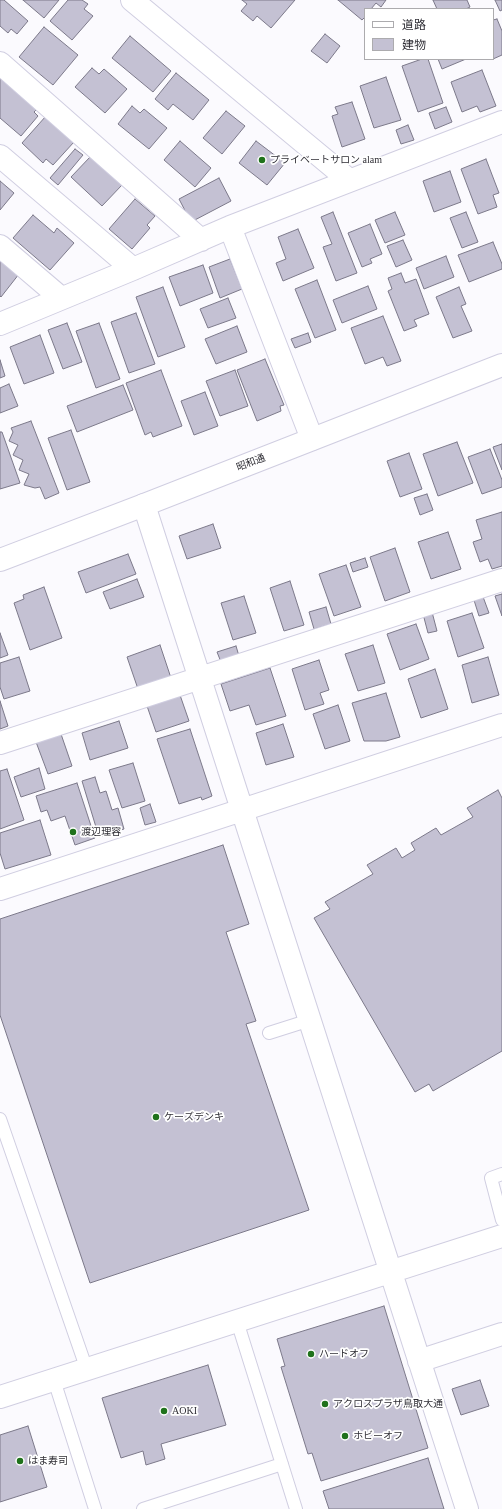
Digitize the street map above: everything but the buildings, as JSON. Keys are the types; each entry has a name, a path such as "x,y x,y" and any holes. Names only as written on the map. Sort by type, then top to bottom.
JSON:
{"street":[{"path":"132,0 349,180"},
{"path":"0,63 201,240"},
{"path":"0,324 349,180 502,122"},
{"path":"0,156 133,269"},
{"path":"230,228 312,439"},
{"path":"0,246 61,298"},
{"name":"昭和通","path":"0,560 502,365"},
{"path":"144,505 467,1509"},
{"path":"0,743 502,580"},
{"path":"0,890 502,725"},
{"path":"0,1397 502,1236"},
{"path":"419,1361 502,1334"}],"lane":[{"path":"269,1033 310,1020"},
{"path":"0,1119 87,1370"},
{"path":"502,1168 496,1176 502,1220"},
{"path":"237,1321 296,1509"},
{"path":"54,1380 95,1509"},
{"path":"143,1509 282,1464"}],"place":[{"name":"プライベートサロン alam","path":"262,160"},
{"name":"渡辺理容","path":"73,832"},
{"name":"ケーズデンキ","path":"156,1117"},
{"name":"ハードオフ","path":"311,1354"},
{"name":"アクロスプラザ鳥取大通","path":"325,1404"},
{"name":"AOKI","path":"164,1411"},
{"name":"ホビーオフ","path":"345,1436"},
{"name":"はま寿司","path":"20,1461"}]}
